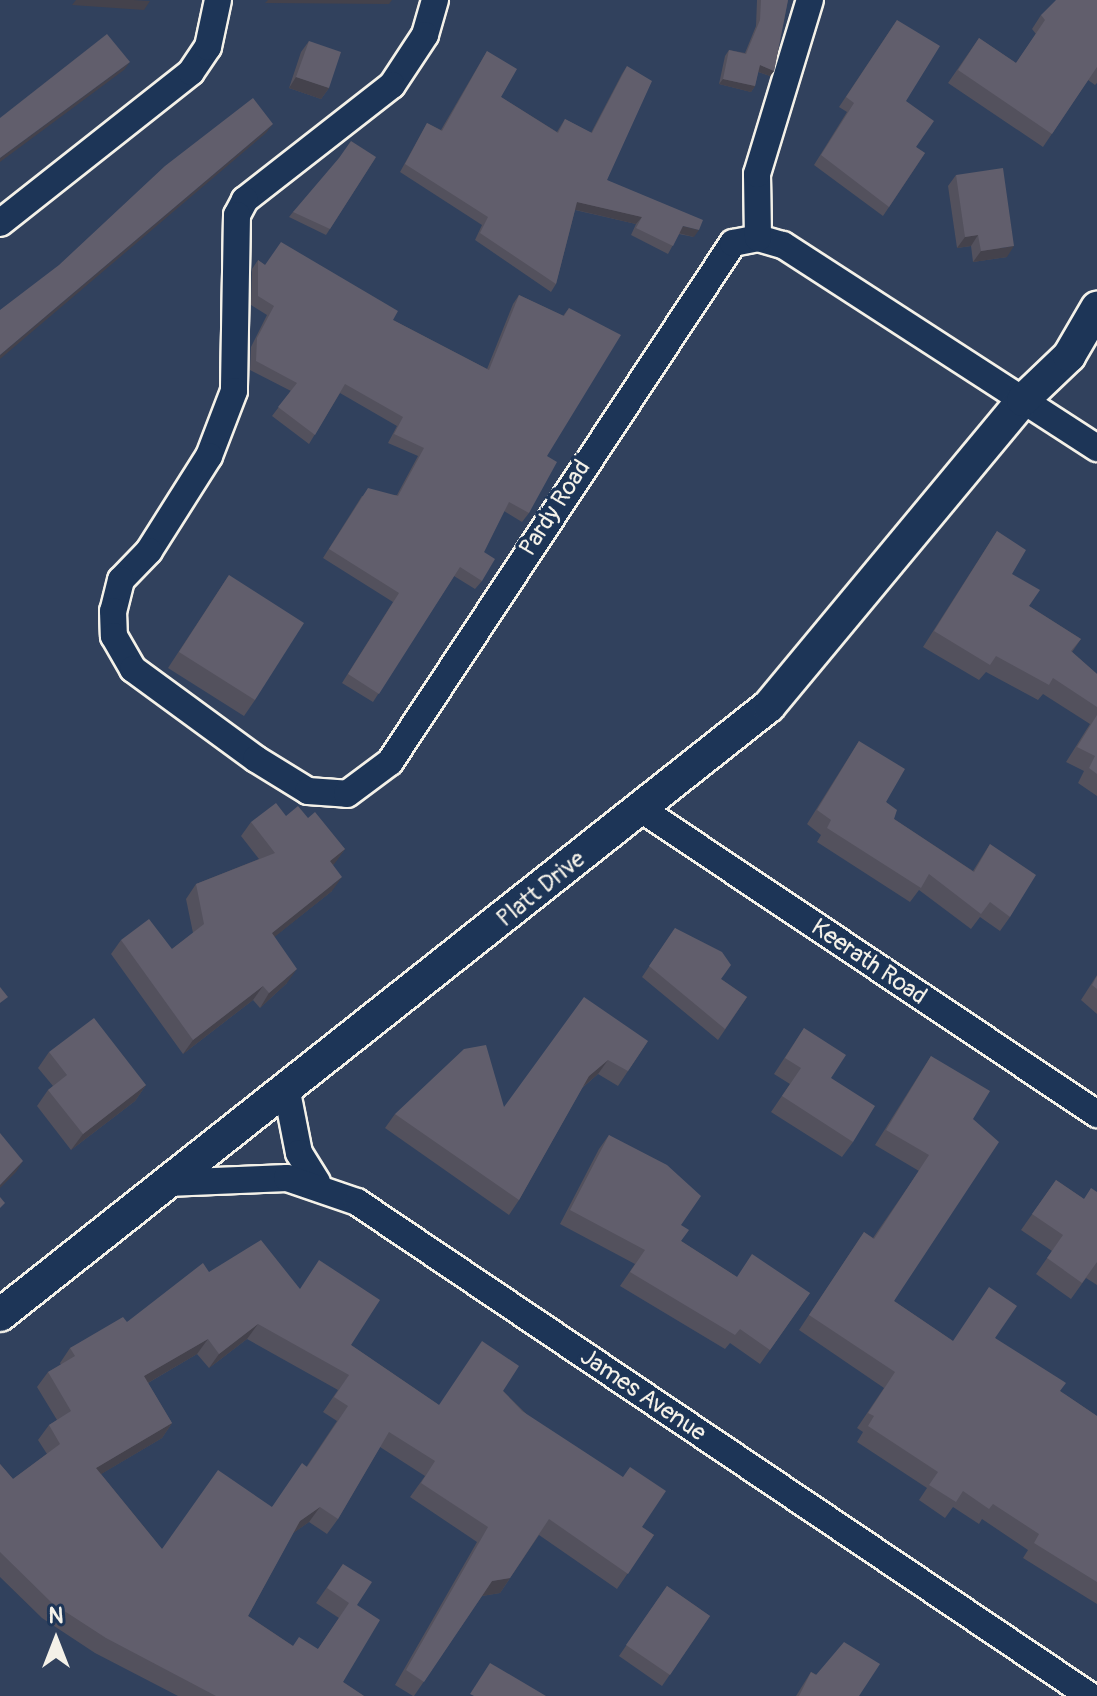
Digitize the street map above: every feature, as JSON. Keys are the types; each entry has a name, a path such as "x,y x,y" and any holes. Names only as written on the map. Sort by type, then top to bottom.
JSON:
{"street":[{"path":"0,223 191,72 208,47 218,0"},
{"name":"Pardy Road","path":"435,0 425,35 392,85 245,200 237,215 234,391 209,456 149,551 121,580 113,611 114,636 133,669 308,791 347,794 366,785 390,762 717,259 733,243 758,238"},
{"path":"810,0 757,174 758,238 783,245 1097,448"},
{"name":"Platt Drive","path":"0,1315 287,1092 769,706 1023,400 1069,356 1097,308"},
{"name":"Keerath Road","path":"641,809 1097,1114"},
{"path":"287,1092 299,1153 317,1182"},
{"name":"James Avenue","path":"167,1183 317,1182 370,1211 1090,1696"}],"building":[{"path":"761,0 788,0 774,71 760,65 755,86 723,79 729,50 746,54 760,20"},
{"path":"1056,0 1097,0 1097,67 1052,134 958,70 979,38 1016,63 1045,20 1041,15"},
{"path":"897,20 940,46 906,101 934,121 916,147 925,153 889,207 821,155 854,103 846,97"},
{"path":"107,34 130,62 0,158 0,118"},
{"path":"309,41 341,52 329,88 296,77"},
{"path":"487,51 517,69 501,97 558,133 565,119 592,133 627,66 652,81 607,180 703,220 699,230 683,226 673,246 636,228 642,217 577,202 556,284 480,233 488,217 405,164 427,123 442,131"},
{"path":"253,98 273,124 0,355 0,310 59,265 165,166"},
{"path":"351,141 376,157 330,229 293,212 339,158"},
{"path":"1003,168 1014,246 981,251 978,235 965,237 956,175"},
{"path":"281,242 398,311 393,320 489,370 519,295 564,316 569,308 621,335 547,456 557,462 529,513 509,502 484,552 495,559 482,581 460,567 379,694 348,674 399,593 329,549 368,488 398,496 424,448 394,434 403,417 345,384 315,435 278,407 297,383 256,361 257,338 274,306 258,296 258,260 265,265"},
{"path":"997,531 1026,550 1012,574 1040,590 1029,606 1081,639 1071,651 1097,674 1097,707 1053,678 1049,685 996,656 990,665 934,631"},
{"path":"229,575 304,623 255,700 179,652"},
{"path":"1097,715 1097,774 1089,768 1095,756 1077,747"},
{"path":"859,741 905,769 886,802 897,810 894,819 974,872 990,844 1036,875 1010,917 990,902 981,914 929,874 921,888 827,828 831,820 817,810"},
{"path":"276,803 286,816 298,806 308,818 315,812 345,849 330,861 342,877 272,933 297,969 269,993 263,986 193,1040 121,940 149,919 172,949 204,924 196,884 275,853 251,822"},
{"path":"675,928 722,952 731,965 721,979 747,997 725,1029 649,966"},
{"path":"0,987 8,997 0,1003"},
{"path":"584,997 648,1041 628,1071 608,1060 589,1076 519,1200 395,1114 464,1049 486,1045 504,1107"},
{"path":"94,1018 146,1085 83,1134 48,1090 67,1075 49,1052"},
{"path":"804,1028 846,1055 831,1078 875,1106 853,1142 782,1096 801,1068 785,1058"},
{"path":"931,1056 990,1091 973,1119 999,1142 894,1301 953,1341 989,1287 1017,1306 995,1338 1066,1383 1060,1391 1097,1416 1097,1582 1034,1543 1039,1534 993,1504 989,1509 963,1491 956,1502 929,1485 938,1472 868,1426 874,1416 868,1413 895,1372 809,1315 864,1232 874,1239 929,1155 886,1130"},
{"path":"0,1133 23,1161 0,1185"},
{"path":"609,1135 667,1165 701,1196 681,1225 689,1230 681,1241 737,1277 752,1254 810,1293 770,1350 740,1329 735,1335 630,1272 645,1250 570,1210"},
{"path":"1056,1180 1084,1199 1091,1188 1097,1192 1097,1262 1082,1283 1047,1258 1063,1235 1032,1214"},
{"path":"261,1240 300,1289 319,1260 380,1300 351,1345 439,1405 482,1341 519,1366 503,1391 522,1411 623,1477 630,1467 666,1491 642,1527 654,1535 628,1574 549,1519 510,1578 492,1581 424,1682 406,1670 488,1527 421,1483 435,1461 389,1432 338,1519 320,1507 300,1521 248,1616 293,1646 299,1637 318,1649 349,1603 327,1588 343,1564 372,1582 357,1605 380,1620 343,1682 364,1696 216,1696 106,1638 52,1603 0,1552 0,1464 13,1479 60,1444 49,1425 71,1411 48,1372 75,1356 70,1348 123,1317 127,1322 203,1263 209,1272","holes":["258,1324 349,1375 334,1397 348,1406 307,1467 302,1463 272,1507 218,1470 162,1549 96,1468 172,1423 144,1376 208,1339 219,1354"]},
{"path":"667,1586 710,1616 670,1675 626,1645"},
{"path":"844,1642 880,1664 859,1696 799,1696 811,1672 816,1675"},
{"path":"490,1663 546,1696 470,1694"}]}
